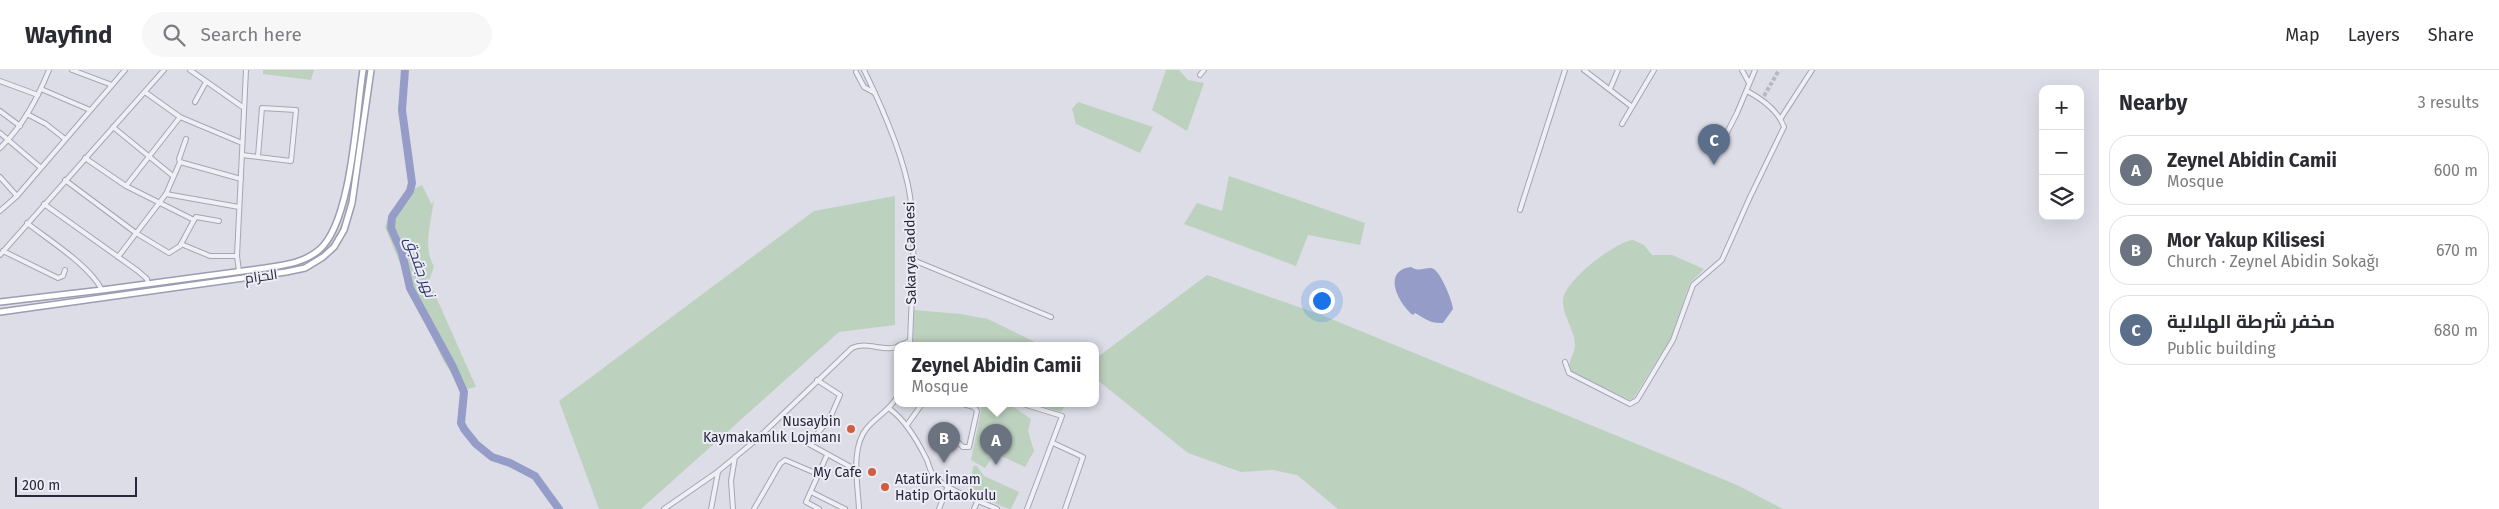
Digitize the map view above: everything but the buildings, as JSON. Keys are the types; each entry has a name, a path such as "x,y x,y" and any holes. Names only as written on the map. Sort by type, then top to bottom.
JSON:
{"main road":[{"name":"الحزام","path":"0,302 290,264 303,260 319,250 334,233 345,199 363,70"},
{"name":"الحزام","path":"0,312 237,280 305,268 323,257 338,241 350,211 371,70"},
{"path":"237,271 237,280"}],"street":[{"path":"1,147 20,126 38,95 49,70"},
{"path":"72,70 112,85"},
{"path":"0,211 17,196 125,70"},
{"path":"65,270 63,276 58,278 2,253 164,70"},
{"path":"190,70 244,108"},
{"path":"237,271 246,70"},
{"name":"Sakarya Caddesi","path":"864,70 875,93 910,194 913,260 910,342"},
{"path":"1200,75 1204,70"},
{"path":"1520,210 1565,70"},
{"path":"1584,70 1631,106"},
{"path":"1592,75 1594,70"},
{"path":"1610,89 1618,70"},
{"path":"1622,124 1654,70"},
{"path":"1742,70 1749,83"},
{"path":"1716,154 1747,91 1755,70"},
{"path":"1781,118 1812,70"},
{"path":"856,72 864,87 875,93"},
{"path":"0,81 38,95"},
{"path":"195,102 206,82"},
{"path":"41,89 90,110"},
{"path":"1565,362 1569,373 1630,404 1636,402 1673,340 1693,285 1722,260 1784,127 1781,118 1763,98 1747,91"},
{"path":"144,92 180,117 242,143"},
{"path":"242,155 291,161 296,110 262,108 258,156"},
{"path":"0,111 20,126"},
{"path":"27,114 65,139"},
{"path":"126,186 180,117"},
{"path":"113,127 173,176"},
{"path":"0,133 40,167"},
{"path":"118,257 166,194 180,162 178,159 186,138"},
{"path":"85,158 126,186 158,204 194,220"},
{"path":"180,162 240,178"},
{"path":"0,178 17,196"},
{"path":"65,180 136,233 169,253 181,244 196,217 219,221"},
{"path":"166,194 239,207"},
{"path":"44,204 147,279 148,284"},
{"path":"27,223 72,257 99,284 102,290"},
{"path":"181,244 210,256 237,256"},
{"path":"913,260 1052,317"},
{"path":"664,509 718,471 756,440 839,358 855,346 894,346"},
{"path":"817,380 840,394 830,418 809,444 858,471"},
{"path":"859,509 858,451 864,433 890,409 894,402"},
{"path":"907,425 920,407"},
{"path":"946,428 947,432 959,444 963,447 969,446 977,411 974,407"},
{"path":"1027,509 1062,416 1033,407"},
{"path":"890,409 907,425 926,458 932,473 948,486 997,509"},
{"path":"1053,443 1083,457 1065,509"},
{"path":"819,509 806,502 820,475 827,455"},
{"path":"733,509 731,489 735,457"},
{"path":"754,509 780,464 785,460 820,475"},
{"path":"711,509 718,471"},
{"path":"939,509 948,486"},
{"path":"811,492 845,509"},
{"path":"974,509 978,500"}],"green space":[{"path":"263,70 314,70 311,80 263,74"},
{"path":"366,70 368,70 349,204 343,224 334,240 323,253 294,268 277,272 239,276 239,274 273,270 304,262 317,255 338,232 345,214"},
{"path":"1166,70 1179,70 1188,80 1204,83 1187,131 1152,110"},
{"path":"1078,102 1153,127 1140,153 1076,124 1072,109"},
{"path":"1229,176 1365,223 1360,245 1308,235 1296,266 1184,224 1197,203 1222,211"},
{"path":"422,185 432,205 434,199 428,242 430,259 434,266 429,281 476,387 462,390 443,360 412,294 409,295 401,266 385,227 391,211 409,189"},
{"path":"895,196 895,325 839,332 641,509 599,509 559,401 814,211"},
{"path":"1633,240 1644,245 1652,255 1672,255 1704,269 1690,283 1671,338 1633,399 1630,400 1570,371 1569,368 1575,345 1573,334 1564,312 1563,300 1572,283 1581,273 1603,255 1625,242"},
{"path":"1207,275 1319,314 1737,485 1783,509 1338,509 1297,475 1273,470 1241,472 1188,453 1099,381 1099,356"},
{"path":"914,310 960,314 988,319 1035,342 913,342"},
{"path":"982,407 1014,407 1031,419 1028,431 1034,451 1025,467 995,453 985,468 971,460"},
{"path":"1045,407 1064,407 1061,412"},
{"path":"976,465 984,476 1019,492 1011,509 989,500 970,485 973,467"}],"water":[{"path":"1411,267 1419,270 1431,268 1438,273 1448,293 1453,309 1443,323 1431,322 1415,313 1413,315 1398,296 1395,288 1397,275 1402,270"}],"waterway":[{"name":"نهر جقجق","path":"405,70 402,110 412,183 410,191 392,217 391,228 402,253 410,288 453,367 464,392 461,423 464,429 476,444 492,457 510,463 535,476 559,509"}],"tunnel":[{"path":"1764,96 1779,70"}],"place":[{"name":"مخفر شرطة الهلالية","path":"1714,165"},
{"name":"Nusaybin Kaymakamlık Lojmanı","path":"851,429"},
{"name":"Mor Yakup Kilisesi","path":"944,463"},
{"name":"Zeynel Abidin Camii","path":"996,465"},
{"name":"My Cafe","path":"872,472"},
{"name":"Atatürk İmam Hatip Ortaokulu","path":"885,487"}]}
